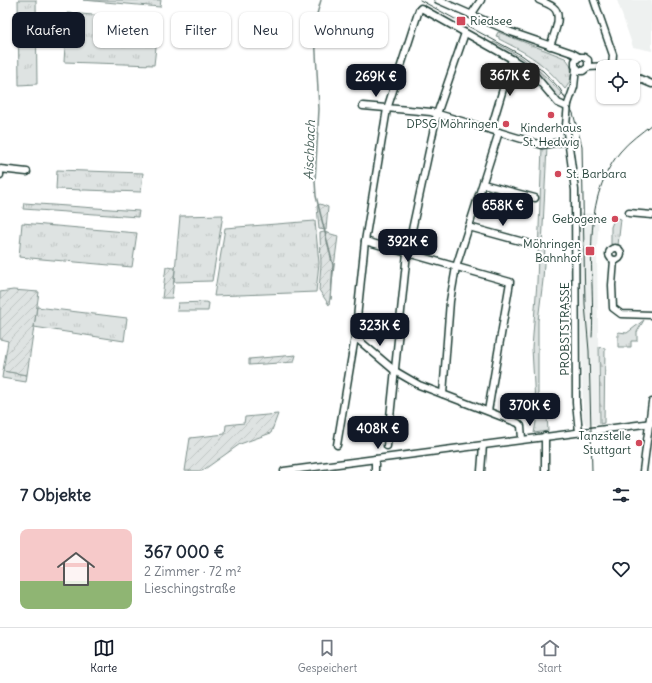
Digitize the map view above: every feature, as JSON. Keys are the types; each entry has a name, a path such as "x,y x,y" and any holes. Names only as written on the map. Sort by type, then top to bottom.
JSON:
{"street":[{"path":"438,0 471,15 563,51 577,59 584,57 589,64"},
{"path":"471,15 481,0"},
{"path":"539,0 554,8 558,14 558,20 550,46"},
{"path":"594,0 613,55 612,60"},
{"path":"336,445 355,337 365,241 387,109 418,12 421,8 512,59 531,71 558,103 567,106"},
{"path":"387,446 407,253 437,114 465,33"},
{"path":"491,129 512,59"},
{"name":"PROBSTSTRASSE","path":"577,59 579,70 567,106 566,125 575,190 576,403 580,432"},
{"path":"579,70 589,64 596,64"},
{"path":"640,79 652,84"},
{"path":"364,106 437,114 542,145 568,141"},
{"path":"443,394 450,301 456,267 499,132"},
{"path":"0,164 0,175"},
{"path":"0,169 27,172"},
{"path":"483,184 535,198"},
{"path":"629,213 652,215"},
{"path":"469,227 531,244"},
{"path":"365,241 510,282 488,411"},
{"path":"614,260 612,305 615,311 621,314 652,315"},
{"path":"355,337 395,371 419,385 518,423 521,426 522,439"},
{"path":"643,471 651,423 652,402"},
{"path":"284,471 651,423"},
{"path":"545,436 545,471"},
{"path":"481,471 483,445"},
{"path":"375,471 376,459"}],"shaded area":[{"path":"617,0 652,0 652,51 633,47"},
{"name":"Möhringen Bahnhof","path":"579,213 598,214 599,218 597,247 599,424 586,425 583,419"}],"green space":[{"path":"18,0 36,0 36,12 18,12"},
{"path":"83,0 161,0 160,7"},
{"path":"85,14 93,15 93,48 156,48 154,65 64,62 65,48 85,48"},
{"path":"498,32 565,58 570,66 571,78 565,89 543,66 499,39 499,37 496,36"},
{"path":"494,42 531,64 562,94 558,98 530,67 491,44"},
{"path":"19,48 37,48 37,84 19,85"},
{"path":"542,147 547,147 542,246 545,247 538,321 538,400 546,400 548,431 534,433 536,422 532,348 537,282"},
{"path":"57,170 143,173 141,192 56,189"},
{"path":"24,203 139,211 138,217 23,209"},
{"path":"320,204 328,207 326,230 319,229 317,206"},
{"path":"223,215 212,281 174,282 180,216"},
{"path":"615,217 621,219 618,245 611,244 611,227"},
{"path":"315,221 319,263 316,292 214,296 225,228"},
{"path":"22,223 137,233 132,267 19,257"},
{"path":"324,232 338,236 329,305 319,290 321,264 320,233"},
{"path":"166,267 175,268 172,298 162,298"},
{"path":"13,290 39,292 27,375 3,371 8,341 0,339 0,292"},
{"path":"178,303 209,303 208,311 177,311"},
{"path":"37,307 127,318 124,341 34,327"},
{"path":"644,320 637,332 637,341 631,341 631,347 618,347 618,332 627,333"},
{"path":"599,347 605,348 604,423 600,424"},
{"path":"296,355 294,362 249,365 249,359"},
{"path":"3,371 27,375 26,382 2,378"},
{"path":"278,414 271,433 240,444 202,471 185,471 190,438 225,434 226,425 244,423 245,417"}],"waterway":[{"name":"Aischbach","path":"321,0 317,14 315,34 319,109 315,181 316,196 333,265 331,299"}],"tram line":[{"path":"420,0 523,56 543,71 560,89 573,113 582,146 585,304 589,351 592,471"},
{"path":"592,337 592,241 598,194 607,172 620,152 652,124"}],"place":[{"name":"Riedsee","path":"461,21"},
{"name":"Kinderhaus St. Hedwig","path":"551,115"},
{"name":"DPSG Möhringen","path":"506,124"},
{"name":"St. Barbara","path":"558,174"},
{"name":"Gebogene","path":"615,219"},
{"name":"Möhringen Bahnhof","path":"590,251"},
{"name":"Tanzstelle Stuttgart","path":"639,443"}]}
